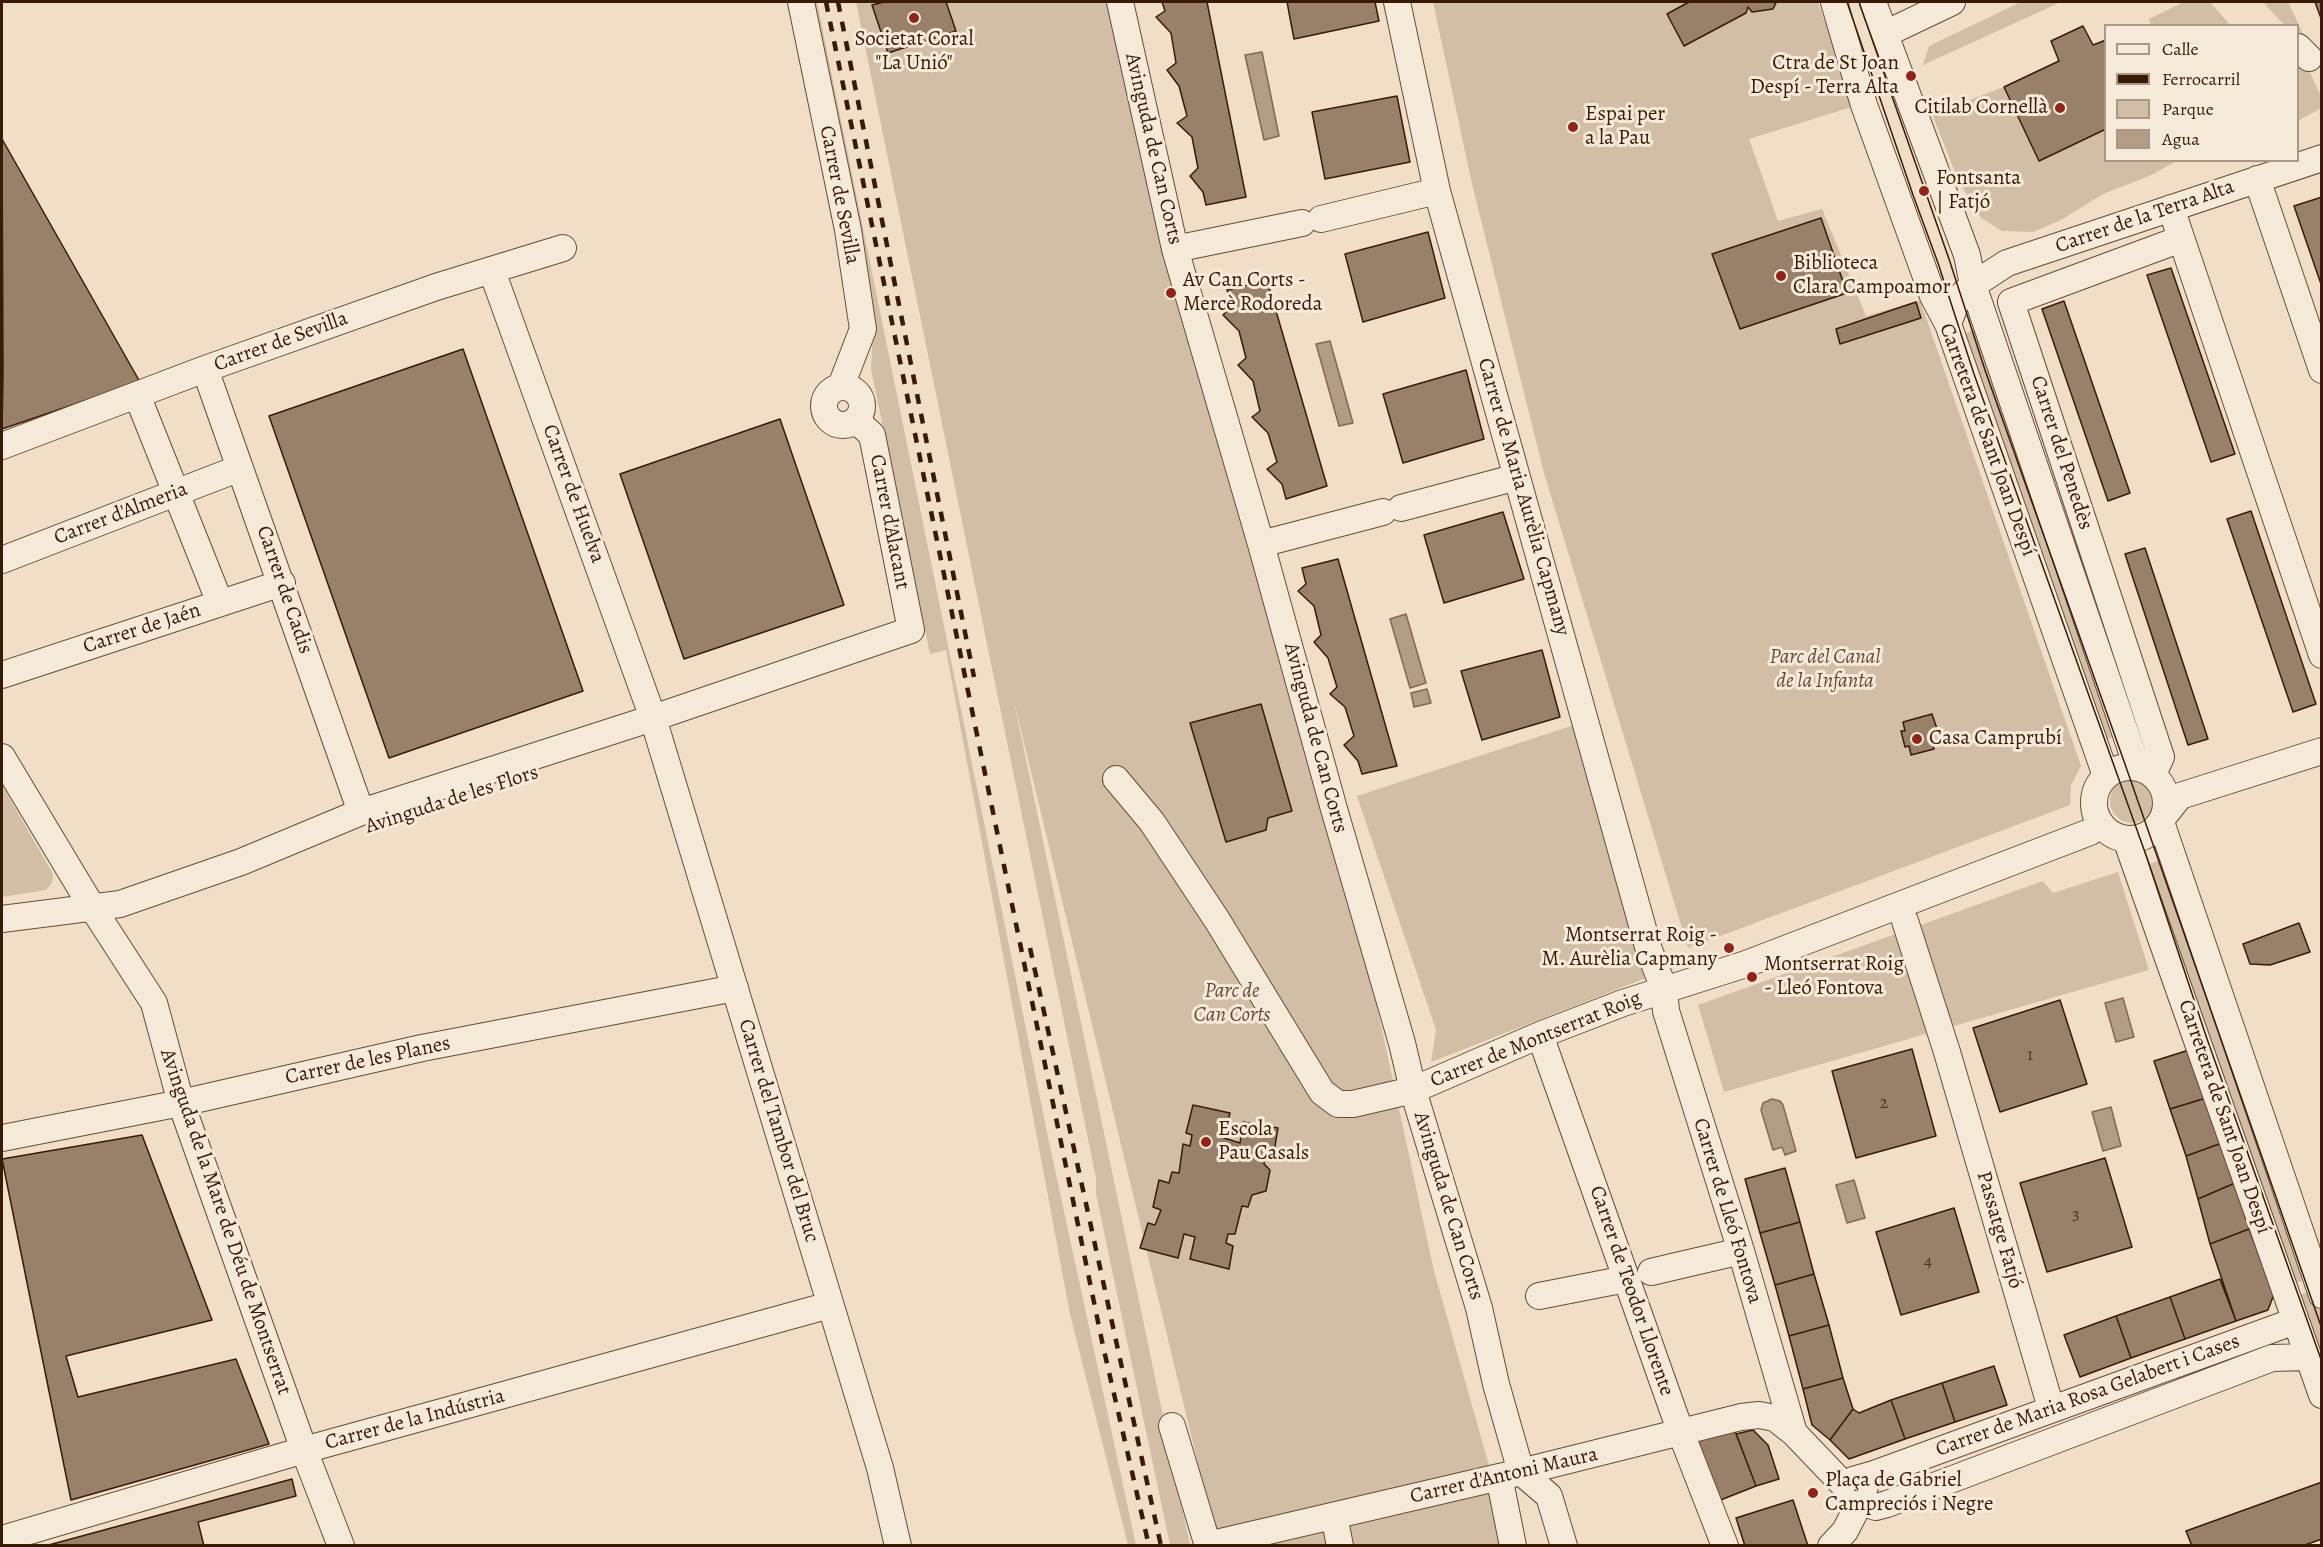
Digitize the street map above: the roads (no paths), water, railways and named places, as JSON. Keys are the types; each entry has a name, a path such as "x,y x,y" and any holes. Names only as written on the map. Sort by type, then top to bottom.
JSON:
{"street":[{"name":"Carrer de Sevilla","path":"801,2 848,230 863,329 841,386 834,388 826,395 823,407 827,418 840,426 857,421"},
{"name":"Avinguda de Can Corts","path":"1120,2 1175,249 1262,544 1334,809 1402,1043 1413,1090 1479,1308 1496,1384 1511,1479 1513,1545"},
{"name":"Carrer de Maria Aurèlia Capmany","path":"1397,2 1437,191 1649,950 1664,989"},
{"name":"Carretera de Sant Joan Despí","path":"1834,2 1864,105 1933,296 1948,324 2106,776"},
{"name":"Carretera de Sant Joan Despí","path":"1873,2 1966,255 1972,285 2145,770"},
{"path":"1885,34 1952,2"},
{"name":"Carrer de la Terra Alta","path":"1948,324 1957,300 1972,285 2007,263 2322,158"},
{"path":"2257,179 2322,370"},
{"path":"1175,249 1312,221 1437,191"},
{"path":"2171,208 2322,655"},
{"name":"Carrer del Penedès","path":"2145,770 2161,757 2012,302 2181,239"},
{"name":"Carrer de Sevilla","path":"2,446 205,369 436,287 563,248"},
{"name":"Carrer de Huelva","path":"492,271 653,718"},
{"name":"Carrer de Cadis","path":"205,369 361,812"},
{"path":"137,395 220,603"},
{"name":"Carrer d'Alacant","path":"857,421 872,435 911,630"},
{"name":"Carrer d'Almeria","path":"2,560 240,468"},
{"path":"1262,544 1517,477"},
{"name":"Carrer de Jaén","path":"2,675 282,583"},
{"name":"Avinguda de les Flors","path":"2,920 120,904 241,862 361,812 653,718 911,630"},
{"name":"Avinguda de les Flors","path":"241,862 343,835 626,742 653,718"},
{"name":"Carrer del Tambor del Bruc","path":"653,718 880,1468 898,1545"},
{"path":"2163,819 2167,801 2163,786 2145,770 2120,768 2106,776 2099,785 2095,796 2095,808 2101,824 2115,835 2126,838 2149,834 2163,819 2180,796 2322,751"},
{"name":"Avinguda de la Mare de Déu de Montserrat","path":"2,757 92,907 154,1003 181,1103 304,1450 341,1545"},
{"name":"Carrer de Montserrat Roig","path":"1116,779 1152,822 1211,910 1322,1092 1338,1104 1353,1104 1413,1090 1540,1035 1664,989 1746,964 2090,832 2101,824"},
{"name":"Carretera de Sant Joan Despí","path":"2163,819 2322,1295"},
{"name":"Carretera de Sant Joan Despí","path":"2126,838 2295,1357 2322,1395"},
{"name":"Passatge Fatjó","path":"1905,921 1947,1052 2051,1408"},
{"name":"Carrer de les Planes","path":"2,1138 181,1103 422,1048 735,988"},
{"name":"Carrer de Lleó Fontova","path":"1664,989 1669,1019 1741,1251 1794,1433"},
{"name":"Carrer de Teodor Llorente","path":"1540,1035 1681,1433 1725,1545"},
{"path":"1651,1272 1741,1251"},
{"path":"1539,1296 1626,1279"},
{"name":"Carrer de la Indústria","path":"2,1539 304,1450 830,1305"},
{"name":"Carrer de Maria Rosa Gelabert i Cases","path":"1839,1478 1851,1480 1868,1477 2284,1324"},
{"name":"Carrer de Maria Rosa Gelabert i Cases","path":"1860,1502 1876,1507 1887,1504 2272,1358 2295,1357"},
{"name":"Carrer d'Antoni Maura","path":"1208,1545 1511,1479 1741,1417 1759,1415 1775,1418 1794,1433"},
{"path":"1173,1426 1208,1545"},
{"path":"1794,1433 1860,1502"},
{"path":"1831,1545 1845,1531 1860,1502 1868,1477"},
{"path":"1511,1479 1549,1496 1564,1545"},
{"path":"1334,1516 1340,1545"}],"water":[{"path":"1262,52 1279,136 1264,140 1245,55"},
{"path":"1330,341 1353,423 1339,426 1316,344"},
{"path":"1406,614 1426,683 1410,688 1390,619"},
{"path":"1427,689 1431,703 1414,707 1411,693"},
{"path":"2123,998 2134,1037 2116,1042 2105,1003"},
{"path":"1772,1099 1780,1101 1783,1105 1796,1151 1785,1155 1782,1147 1773,1150 1761,1110 1763,1103"},
{"path":"2111,1107 2121,1146 2103,1151 2092,1112"},
{"path":"1854,1180 1865,1218 1847,1223 1836,1185"}],"tram line":[{"path":"1847,2 1974,374 2147,858 2206,1036 2322,1362"},
{"path":"1859,2 1949,259 1985,370 2322,1329"}],"railway":[{"path":"826,2 1103,1346 1149,1546"},
{"path":"838,2 974,677"},
{"path":"1030,948 1161,1546"}],"place":[{"name":"Societat Coral \"La Unió\"","path":"914,18"},
{"name":"Ctra de St Joan Despí - Terra Alta","path":"1911,76"},
{"name":"Citilab Cornellà","path":"2060,108"},
{"name":"Espai per a la Pau","path":"1573,127"},
{"name":"Fontsanta | Fatjó","path":"1924,191"},
{"name":"Biblioteca Clara Campoamor","path":"1781,276"},
{"name":"Av Can Corts - Mercè Rodoreda","path":"1171,293"},
{"name":"Casa Camprubí","path":"1917,739"},
{"name":"Montserrat Roig - M. Aurèlia Capmany","path":"1729,948"},
{"name":"Montserrat Roig - Lleó Fontova","path":"1752,977"},
{"name":"Escola Pau Casals","path":"1206,1142"},
{"name":"Plaça de Gabriel Campreciós i Negre","path":"1813,1493"}],"park label":[{"name":"Parc del Canal de la Infanta","path":"1825,670"},
{"name":"Parc de Can Corts","path":"1232,1004"}]}
